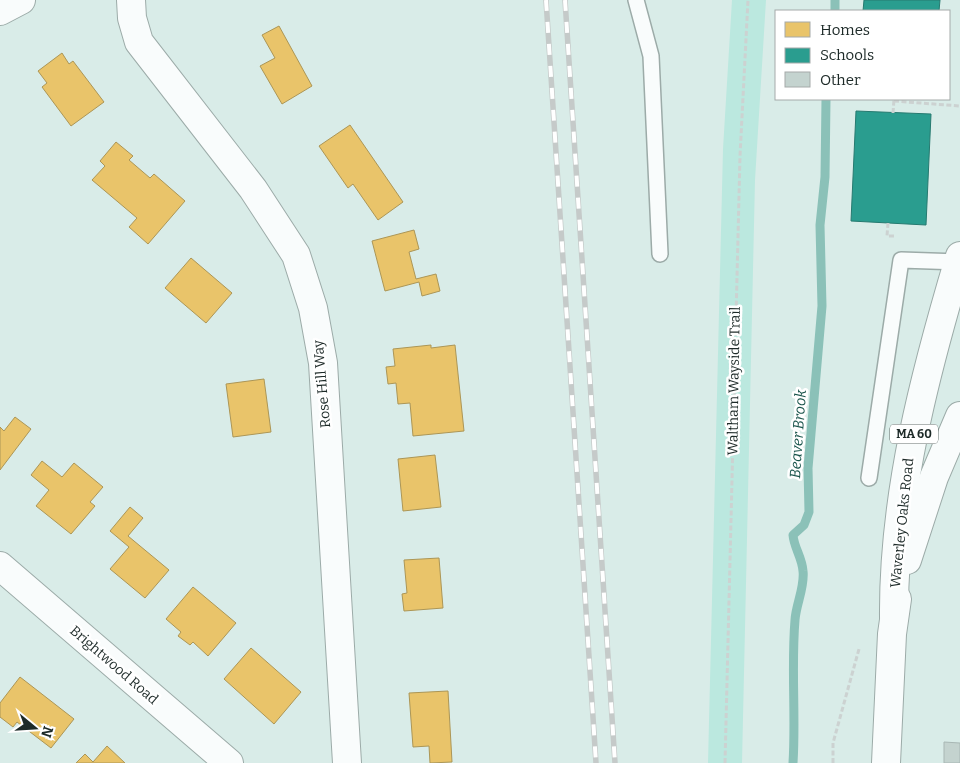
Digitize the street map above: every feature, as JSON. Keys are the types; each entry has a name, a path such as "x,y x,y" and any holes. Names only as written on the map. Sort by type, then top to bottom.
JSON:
{"street":[{"path":"0,11 20,0"},
{"name":"Rose Hill Way","path":"131,0 132,18 139,42 253,189 275,222 296,255 313,308 323,362 347,763"},
{"name":"Waverley Oaks Road","path":"886,763 894,617 894,567 906,474 934,348 959,260"},
{"name":"Waverley Oaks Road","path":"894,617 908,557 925,503 960,416"},
{"name":"Brightwood Road","path":"0,566 229,763"}],"lane":[{"path":"636,0 651,56 660,254"},
{"path":"869,478 901,260 959,260"}],"path":[{"name":"Waltham Wayside Trail","path":"725,763 740,156 748,0"},
{"path":"893,113 894,100 960,106"},
{"path":"833,763 833,743 860,648"}],"green space":[{"path":"732,0 766,0 755,180 742,763 708,763 723,149"}],"building: Homes":[{"path":"279,26 312,86 282,104 260,66 275,58 262,35"},
{"path":"62,53 69,64 73,61 104,102 71,126 42,87 47,83 38,71"},
{"path":"350,125 403,202 378,220 353,184 348,188 319,146"},
{"path":"116,142 133,156 129,160 150,178 154,174 185,201 148,244 129,227 137,218 92,180 105,166 100,161"},
{"path":"414,230 419,249 409,252 416,279 436,274 440,291 422,296 419,282 385,291 372,241"},
{"path":"191,258 232,293 206,323 165,288"},
{"path":"431,345 431,348 455,345 464,431 413,436 410,403 398,404 396,383 388,384 386,367 395,366 393,349"},
{"path":"264,379 271,432 233,437 226,384"},
{"path":"15,417 31,429 0,470 0,427 4,431"},
{"path":"435,455 441,507 403,511 398,459"},
{"path":"42,461 62,477 74,463 103,487 90,502 95,506 71,534 36,506 49,490 31,475"},
{"path":"130,507 143,518 128,536 169,570 145,598 110,569 129,547 110,531"},
{"path":"439,558 443,608 404,611 402,594 407,593 404,560"},
{"path":"193,587 236,623 208,656 193,642 190,645 178,636 181,632 166,619"},
{"path":"251,648 301,692 274,724 224,679"},
{"path":"20,677 74,719 51,748 17,722 13,727 0,717 0,703"},
{"path":"448,691 452,762 430,763 429,746 413,747 409,693"},
{"path":"107,746 125,763 76,763 85,754 93,762"}],"building: Schools":[{"path":"864,0 940,0 939,10 863,10"},
{"path":"856,111 931,114 926,225 851,221"}],"building: Other":[{"path":"944,742 960,743 960,763 944,763"}],"waterway":[{"name":"Beaver Brook","path":"835,0 835,10"},
{"name":"Beaver Brook","path":"793,763 794,638 796,614 803,577 800,557 793,535 804,525 809,512 808,468 822,306 820,225 825,177 826,100"}],"railway":[{"path":"546,0 596,763"},
{"path":"565,0 615,763"}]}
